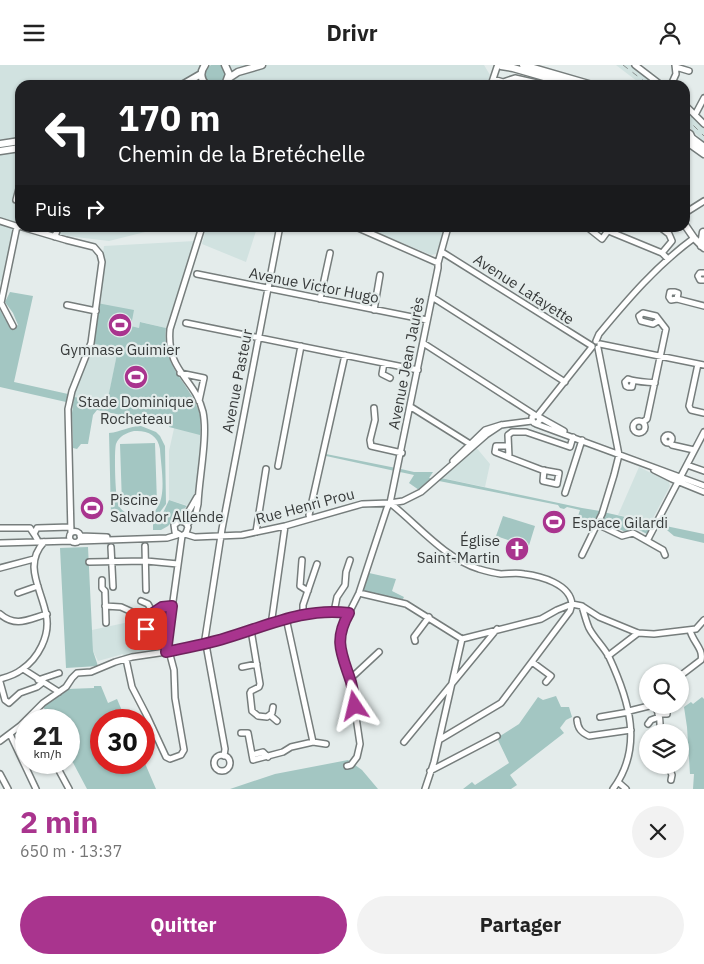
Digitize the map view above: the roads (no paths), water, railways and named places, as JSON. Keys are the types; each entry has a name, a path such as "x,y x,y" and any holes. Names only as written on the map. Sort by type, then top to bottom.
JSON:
{"main road":[{"path":"190,80 201,73 205,65"},
{"path":"225,65 229,70 229,78"},
{"path":"229,78 238,72 262,65"},
{"path":"522,65 574,80"},
{"path":"499,66 555,80"},
{"path":"201,73 203,80"},
{"path":"0,144 15,142"},
{"path":"690,142 704,147"},
{"path":"690,143 704,154"},
{"path":"0,151 15,149"},
{"path":"692,235 703,231 703,247"},
{"path":"690,232 703,247"}],"street":[{"path":"635,65 654,80"},
{"path":"493,80 499,66"},
{"path":"673,80 676,74 676,66 689,71"},
{"path":"509,80 515,78 524,80"},
{"path":"695,115 704,98"},
{"path":"690,110 704,124"},
{"path":"690,210 704,201"},
{"path":"0,221 15,226"},
{"path":"13,326 1,303 19,232"},
{"path":"38,232 90,245 100,254 102,262 91,343 72,391 68,409 71,525 75,536"},
{"path":"55,237 56,232"},
{"path":"126,659 132,687 148,716 166,757 170,759 181,755 184,750 174,670 168,652 182,531 197,510 204,427 199,402 172,359 169,348 170,329 200,232"},
{"name":"Avenue Pasteur","path":"224,756 225,749 204,639 221,536 279,232"},
{"path":"367,232 438,263"},
{"name":"Avenue Jean Jaurès","path":"347,766 357,757 360,744 350,679 340,651 341,634 349,613 360,593 390,503 402,453 438,263 447,232"},
{"path":"593,232 602,239 608,232"},
{"path":"616,232 662,253 668,259"},
{"path":"662,253 672,241 666,232"},
{"path":"537,416 596,345 600,334 630,297 692,235"},
{"name":"Avenue Lafayette","path":"442,252 596,345"},
{"path":"320,299 330,253"},
{"path":"704,273 700,273 698,276 700,280 704,280"},
{"name":"Avenue Victor Hugo","path":"197,274 427,320"},
{"path":"374,310 380,275"},
{"path":"432,297 565,382"},
{"path":"677,299 704,306"},
{"path":"67,305 96,311"},
{"path":"643,422 647,419 666,329 658,321"},
{"path":"186,323 418,370"},
{"path":"423,343 573,437"},
{"path":"596,345 701,364 689,406 691,410 704,413"},
{"path":"582,555 602,514 619,455 596,345"},
{"path":"278,466 301,346"},
{"path":"310,518 309,515 345,355"},
{"path":"384,363 382,373 390,378"},
{"path":"180,373 204,378 199,402"},
{"path":"633,382 639,380 655,383"},
{"path":"411,407 471,445"},
{"path":"374,408 375,420 370,441 371,446 402,453"},
{"path":"534,422 540,421 537,416"},
{"path":"534,422 679,479 704,492"},
{"name":"Rue Henri Prou","path":"180,521 182,531 195,537 221,536 285,526 362,504 403,501 416,495 448,467 485,430 500,425 534,422"},
{"path":"509,457 508,435 512,432 526,432 570,447 573,437"},
{"path":"647,541 703,435"},
{"path":"565,493 582,441"},
{"path":"670,443 694,450"},
{"path":"508,446 496,446 495,452 544,470"},
{"path":"687,465 704,471"},
{"path":"256,532 266,469"},
{"path":"679,479 704,486"},
{"path":"182,531 176,523 180,521 193,505 199,491"},
{"path":"390,503 452,556 483,570 501,574 524,574 550,580 569,594 572,604 570,611 501,703 439,741"},
{"path":"597,524 622,536 633,533 663,549 664,555"},
{"path":"34,538 37,528 71,525"},
{"path":"272,617 285,526"},
{"path":"0,528 30,528 37,551"},
{"path":"0,542 75,536 160,538 182,531"},
{"path":"34,538 44,542 75,536"},
{"path":"44,542 37,551 34,559 34,568 47,614 46,634 42,645 31,662 23,669 0,681 5,700 9,703 20,693 37,687 40,681 59,673"},
{"path":"145,545 146,590"},
{"path":"111,547 113,587"},
{"path":"0,569 34,559"},
{"path":"302,559 299,579 300,586 308,591"},
{"path":"89,562 146,561 178,563"},
{"path":"334,612 337,597 345,585 346,572 350,561"},
{"path":"303,613 303,605 317,564"},
{"path":"299,579 312,580"},
{"path":"102,580 102,589 105,591 106,623"},
{"path":"18,593 38,586"},
{"path":"360,593 406,604 462,639"},
{"path":"141,601 148,605 153,613 152,623 146,629"},
{"path":"462,639 541,619 572,604 582,606 599,617 638,633 654,634 696,629 704,620"},
{"path":"105,605 121,607 141,616 153,613 162,607 172,606"},
{"path":"582,606 589,628 608,656 629,711 631,751 628,763 613,789"},
{"path":"38,709 43,703 68,685 78,673 92,672 126,659 205,644 303,613 349,613"},
{"path":"0,614 16,623 47,614"},
{"path":"412,637 429,617"},
{"path":"286,618 313,742"},
{"path":"404,742 496,629"},
{"path":"251,630 260,684 259,687 250,693 252,711 254,714 262,717 270,715"},
{"path":"689,669 701,660 702,656 702,651 692,637 690,630"},
{"path":"608,656 638,633"},
{"path":"426,789 462,639"},
{"path":"350,679 379,652"},
{"path":"532,662 550,676 546,682"},
{"path":"242,667 257,664"},
{"path":"23,669 58,692"},
{"path":"270,715 273,707"},
{"path":"600,717 639,708"},
{"path":"648,724 651,720 666,714"},
{"path":"270,715 277,721"},
{"path":"659,716 660,724"},
{"path":"577,720 580,730 589,736 631,730"},
{"path":"0,741 15,730"},
{"path":"241,733 248,733 253,760 283,752 291,747 313,742 326,744"},
{"path":"10,734 36,789"},
{"path":"430,771 497,736"},
{"path":"0,774 8,789"},
{"path":"61,774 69,789"},
{"path":"671,780 672,774"},
{"path":"618,783 626,789"}],"railway":[{"path":"623,65 642,80"},
{"path":"690,122 704,136"}],"place":[{"name":"Gymnase Guimier","path":"120,325"},
{"name":"Stade Dominique Rocheteau","path":"136,377"},
{"name":"Piscine Salvador Allende","path":"92,508"},
{"name":"Espace Gilardi","path":"554,522"},
{"name":"Église Saint-Martin","path":"517,549"}]}
